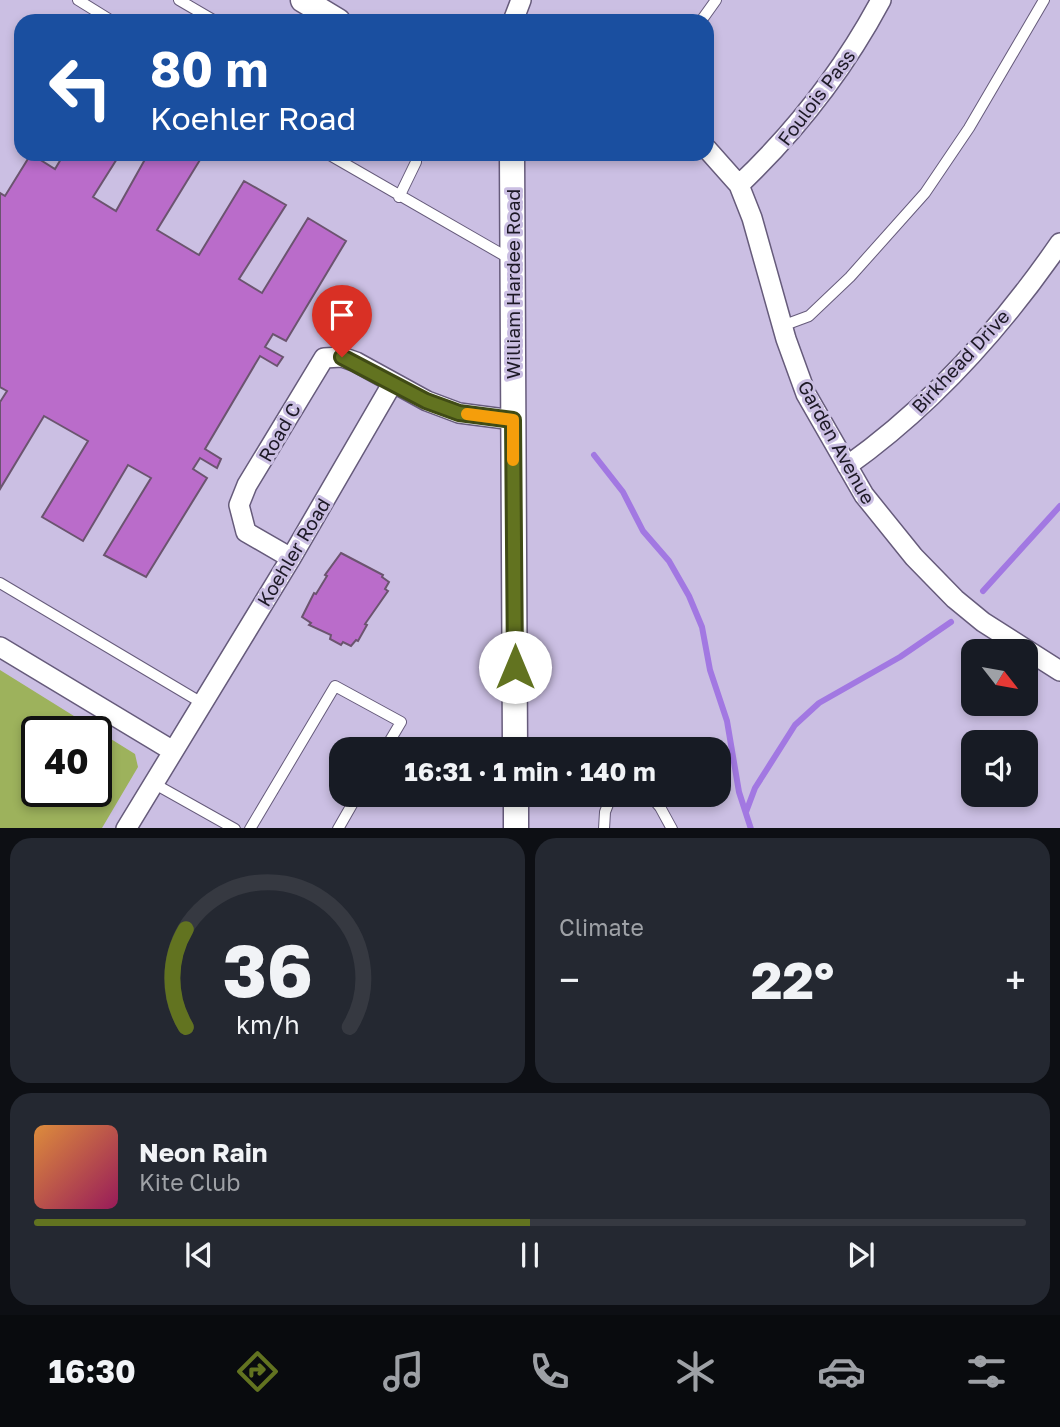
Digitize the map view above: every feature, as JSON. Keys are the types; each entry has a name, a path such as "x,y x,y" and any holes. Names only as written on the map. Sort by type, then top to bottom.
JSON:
{"street":[{"path":"303,0 326,14"},
{"name":"Foulois Pass","path":"739,185 774,152 808,114 850,55 881,0"},
{"name":"Garden Avenue","path":"714,157 739,185 752,218 782,326 806,394 847,466 890,529 956,599 983,622 1060,670"},
{"name":"William Hardee Road","path":"512,161 515,737"},
{"name":"Birkhead Drive","path":"847,466 883,440 939,387 1006,315 1060,243"},
{"name":"Road C","path":"291,558 246,532 239,505 254,473 324,358 342,357 393,384"},
{"path":"393,384 459,413 513,420"},
{"name":"Koehler Road","path":"126,828 291,558 393,384"},
{"path":"0,647 173,751"},
{"path":"516,807 516,828"}],"lane":[{"path":"78,0 101,14"},
{"path":"180,0 203,14"},
{"path":"782,326 809,316 850,277 925,193 969,128 1044,0"},
{"path":"340,161 512,260"},
{"path":"399,197 416,161"},
{"path":"0,583 202,703"},
{"path":"250,828 335,686 401,722 392,737"},
{"path":"153,783 234,828"},
{"path":"338,828 350,807"},
{"path":"604,828 607,807"},
{"path":"660,807 672,828"}],"green space":[{"path":"0,670 74,716 21,716 21,807 112,807 112,740 135,754 138,767 102,828 0,828"}],"building":[{"path":"27,161 42,161 55,169 60,161 116,161 93,197 116,211 144,161 199,161 157,230 199,255 244,181 286,205 239,279 262,293 308,218 346,241 286,341 273,334 265,347 283,357 277,366 260,356 205,449 221,459 217,468 200,458 193,469 207,478 146,577 104,555 151,478 128,465 83,541 42,517 88,441 44,416 0,489 0,402 7,391 0,387 0,193 5,196"},
{"path":"341,553 383,575 389,582 385,589 388,591 365,624 367,625 358,641 351,646 343,642 341,645 330,639 331,635 309,625 311,623 302,617 314,593 316,594 327,576 325,575"}],"waterway":[{"path":"594,455 623,492 643,531 669,561 689,596 702,627 710,670 727,721 739,792 751,828"},
{"path":"983,591 1060,506"},
{"path":"746,812 755,788 795,725 819,703 900,657 951,622"}],"slow traffic":[{"path":"467,414 513,420 513,460"}],"route":[{"path":"342,357 426,401 459,413 513,420 515,667"}]}
